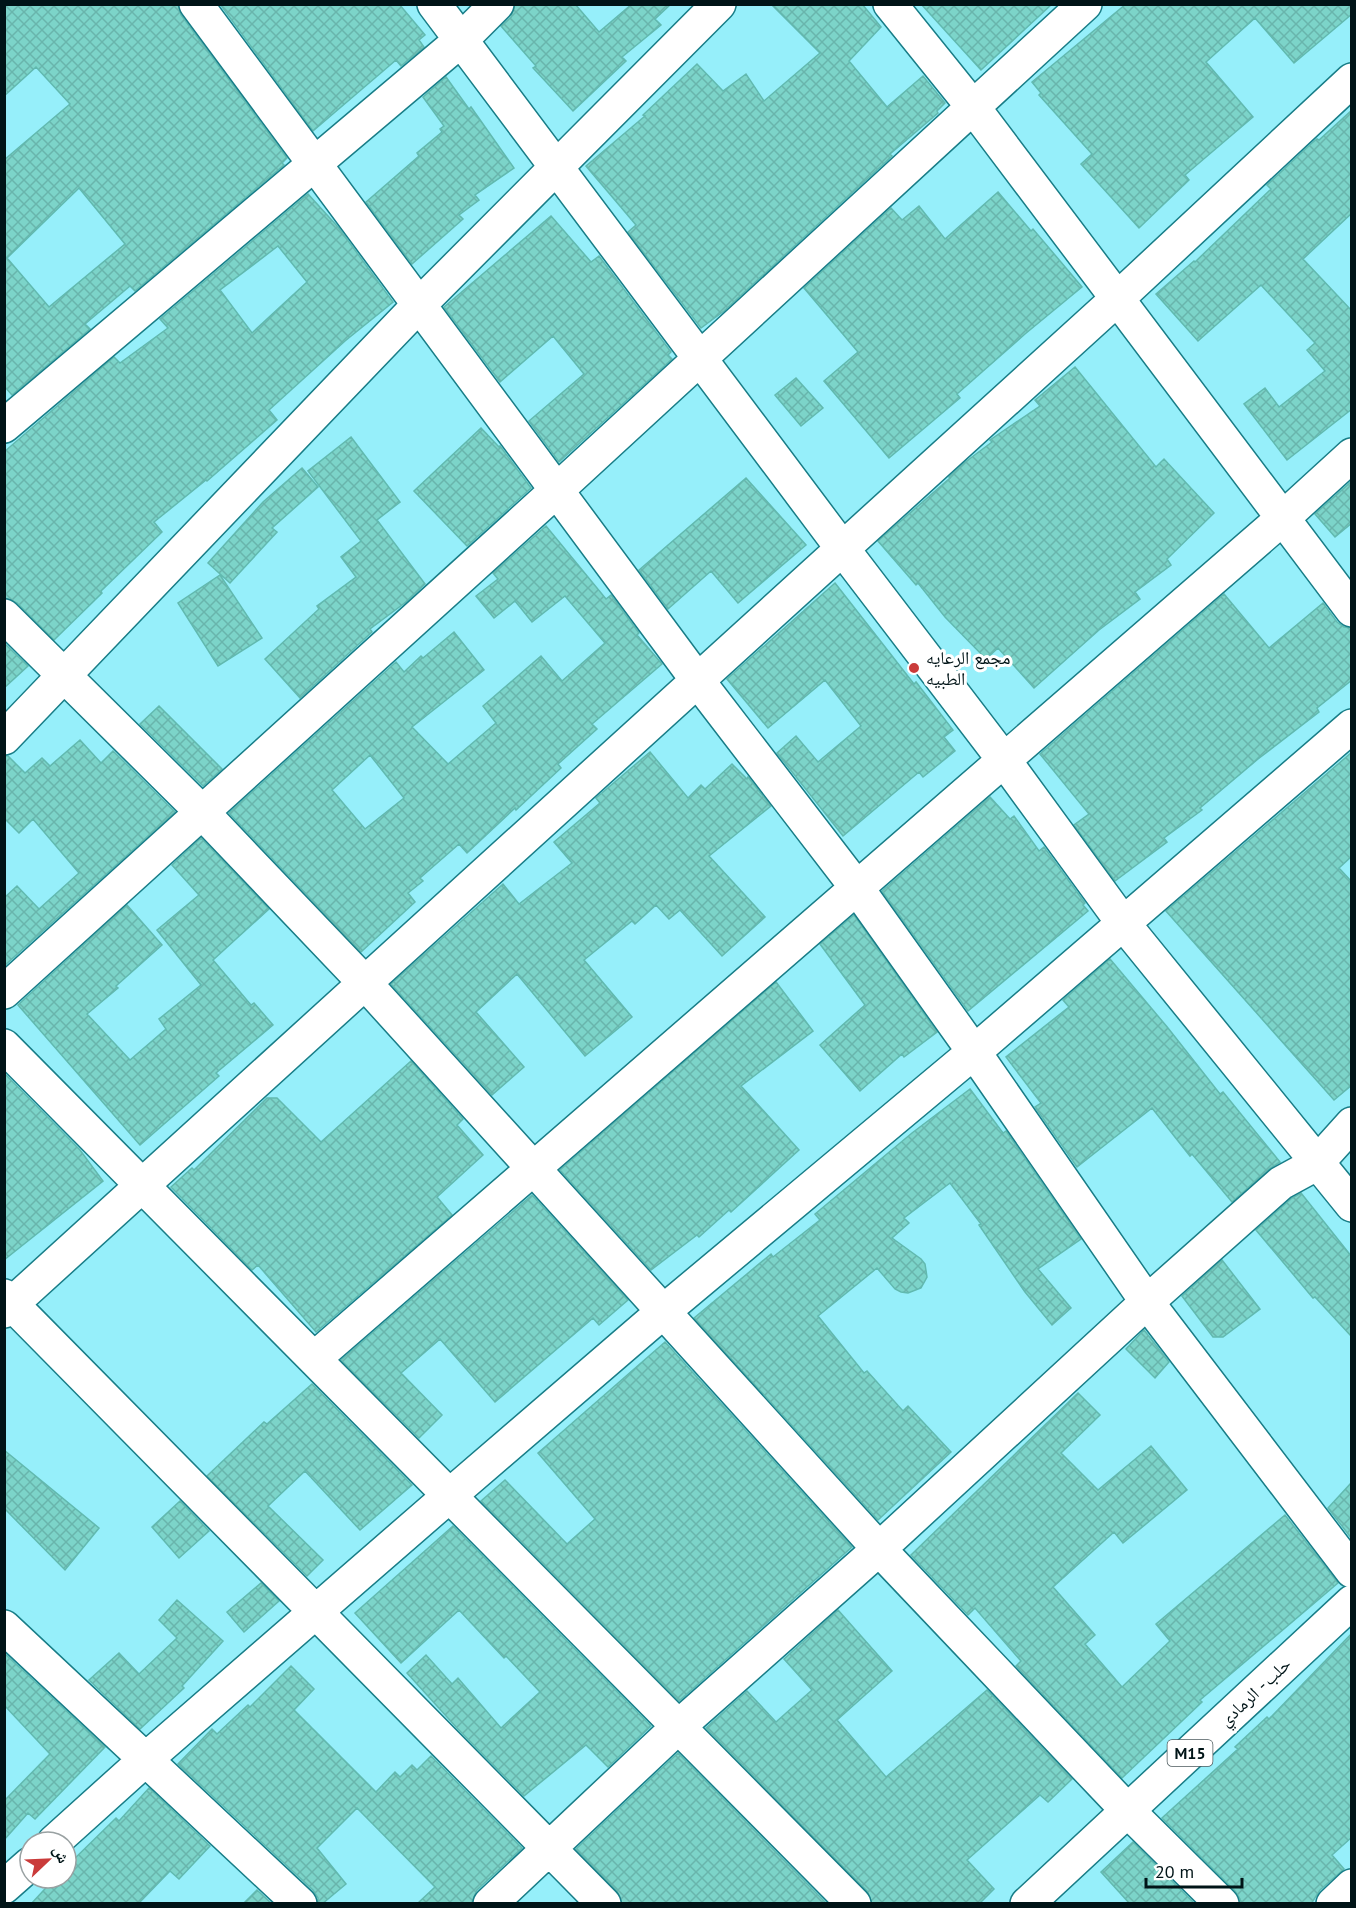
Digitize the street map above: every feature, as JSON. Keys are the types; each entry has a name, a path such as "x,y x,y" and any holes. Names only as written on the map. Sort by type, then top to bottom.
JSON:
{"main road":[{"path":"196,4 418,306 856,888 974,1052 1147,1302 1352,1571"},
{"path":"434,4 1004,760 1123,923 1316,1164 1352,1205"},
{"path":"4,426 461,40 497,4"},
{"path":"4,738 418,306 719,4"},
{"path":"890,4 973,107 1352,610"},
{"path":"4,992 557,490 1085,4"},
{"path":"604,1904 316,1611 7,1304 142,1186 698,681 1117,299 1352,80"},
{"path":"315,1358 1283,518 1352,455"},
{"path":"4,616 201,811 365,983 879,1549 1128,1811 1222,1904"},
{"path":"67,1830 316,1611 664,1311 974,1052 1352,726"},
{"path":"4,1046 854,1904"},
{"path":"490,1904 678,1727 879,1549 1147,1302 1281,1183 1316,1164 1352,1124"},
{"name":"حلب - الرمادي","path":"1027,1904 1352,1602"},
{"path":"4,1627 300,1904"},
{"path":"4,1887 18,1875"},
{"path":"1333,1904 1352,1886"}],"building":[{"path":"4,4 178,4 181,15 287,158 282,163 284,165 135,291 130,286 85,324 90,329 12,395 4,386 4,160 70,104 36,67 4,96","holes":["79,188 125,244 49,307 7,258"]},
{"path":"220,4 399,4 425,35 419,40 424,47 401,66 396,60 313,131"},
{"path":"515,4 575,4 599,32 632,4 671,4 655,19 661,25 622,57 626,61 573,111 533,68 536,66 501,26 511,17"},
{"path":"771,4 862,4 881,27 849,61 887,107 923,76 945,103 937,111 938,113 890,154 892,156 724,311 701,328 628,232 636,225 586,166 645,116 643,115 697,64 723,91 746,74 764,101 820,53"},
{"path":"921,4 1052,4 981,70"},
{"path":"1126,4 1352,4 1352,14 1294,63 1255,18 1206,62 1253,117 1185,175 1189,180 1139,228 1081,164 1092,154 1039,95 1041,93 1032,82"},
{"path":"446,77 469,109 471,107 514,168 475,195 479,200 459,215 463,219 412,264 366,202 419,156 417,153 442,132 440,129 444,126 423,97"},
{"path":"1352,110 1352,213 1303,259 1352,311 1352,409 1287,460 1244,404 1265,388 1279,407 1325,371 1307,350 1315,343 1261,285 1198,341 1156,294 1195,262 1271,189 1267,185"},
{"path":"998,192 1082,287 957,394 960,398 889,458 824,381 858,352 804,288 891,208 902,220 919,206 945,239"},
{"path":"308,194 338,227 393,302 345,341 269,410 277,420 207,481 154,522 162,532 54,640 17,603 4,598 4,452 114,357 120,363 168,328 160,319","holes":["278,246 307,282 252,333 220,290"]},
{"path":"551,216 591,262 599,256 671,352 668,355 672,359 559,462 529,421 584,374 553,336 500,382 444,307"},
{"path":"1075,367 1156,467 1164,459 1214,513 1167,559 1171,565 1135,592 1140,599 1099,630 1034,688 998,648 986,659 945,617 918,583 916,585 878,541 964,463 992,442 990,440 1040,406 1035,400"},
{"path":"796,378 823,408 801,426 775,395"},
{"path":"481,428 500,446 531,488 467,546 414,491"},
{"path":"351,437 400,502 377,520 425,584 406,602 370,629 372,632 300,698 265,659 319,609 317,606 356,577 341,557 361,541 308,471"},
{"path":"302,468 318,487 272,528 277,532 230,583 208,563 263,502"},
{"path":"746,478 806,545 738,603 711,571 668,609 639,570"},
{"path":"1352,481 1352,523 1335,537 1315,514"},
{"path":"546,526 606,599 611,595 639,633 637,635 662,664 592,724 597,729 558,764 561,768 516,810 515,808 467,853 459,844 420,878 423,881 408,893 415,902 361,952 229,813 396,662 404,672 421,656 423,658 454,632 484,670 412,727 448,764 496,723 483,706 541,656 562,681 605,643 565,596 532,622 515,601 494,618 476,596 498,579 493,573","holes":["370,755 404,798 365,829 332,790"]},
{"path":"220,575 262,638 218,666 178,603"},
{"path":"835,583 953,730 944,737 955,751 923,777 919,772 843,836 777,753 796,736 818,762 861,726 825,680 768,728 727,679"},
{"path":"1224,594 1269,648 1323,603 1337,622 1344,627 1352,628 1352,680 1317,708 1319,712 1258,759 1200,808 1202,810 1164,838 1167,842 1115,881 1074,825 1089,814 1040,754"},
{"path":"4,643 28,666 4,688"},
{"path":"159,706 222,769 203,786 140,724"},
{"path":"80,740 101,763 113,751 175,812 4,966 4,898 17,886 39,909 79,873 33,819 19,833 4,818 4,756 8,756 25,773 42,758 50,766"},
{"path":"650,752 688,798 701,785 705,789 732,764 747,779 748,777 771,806 709,856 765,917 722,956 680,910 669,919 656,905 635,924 632,921 584,960 632,1017 585,1056 517,974 476,1012 524,1067 492,1095 391,984 503,884 519,904 572,863 554,842 600,803 596,798"},
{"path":"1351,753 1351,857 1339,868 1352,882 1352,1085 1334,1100 1166,911"},
{"path":"990,797 1010,819 1014,816 1039,851 1044,847 1085,903 1083,905 1088,911 968,1011 882,891"},
{"path":"201,838 269,909 213,960 251,1005 254,1003 273,1025 216,1073 219,1076 140,1145 18,1005 127,905 162,945 116,986 118,988 87,1014 130,1060 166,1029 159,1019 201,985 157,930 199,895 172,865"},
{"path":"854,915 937,1032 904,1057 902,1054 860,1091 820,1045 865,1005 820,944"},
{"path":"1110,959 1220,1094 1223,1092 1280,1162 1232,1202 1192,1154 1190,1156 1152,1108 1077,1167 1035,1107 1041,1103 1006,1057 1069,1007 1063,1000"},
{"path":"776,982 813,1031 741,1086 799,1150 731,1212 729,1210 699,1237 697,1235 651,1270 560,1170"},
{"path":"411,1061 463,1119 457,1125 483,1155 437,1197 452,1215 316,1332 258,1265 252,1270 171,1187 192,1168 194,1170 267,1098 277,1098 321,1142"},
{"path":"4,1073 80,1150 103,1181 4,1260"},
{"path":"970,1089 1003,1133 1006,1131 1081,1239 1038,1269 1071,1308 1052,1325 1025,1292 979,1225 981,1224 950,1183 904,1218 909,1223 892,1238 925,1264 927,1277 921,1288 908,1293 901,1292 895,1289 877,1268 818,1316 864,1373 867,1371 903,1411 908,1406 951,1452 878,1520 694,1318 771,1254 773,1257 820,1220 815,1214 912,1133"},
{"path":"1301,1193 1352,1257 1352,1337 1315,1297 1313,1298 1256,1230 1292,1198"},
{"path":"532,1195 628,1300 599,1325 593,1318 495,1402 440,1339 401,1373 442,1415 419,1438 341,1360"},
{"path":"1222,1260 1260,1309 1223,1337 1213,1337 1182,1296"},
{"path":"1144,1330 1169,1362 1155,1378 1126,1349"},
{"path":"665,1342 852,1547 679,1701 481,1501 505,1480 567,1544 595,1519 538,1453"},
{"path":"312,1384 412,1485 360,1530 305,1471 268,1506 323,1560 307,1576 207,1476 264,1422 267,1424"},
{"path":"1078,1393 1100,1415 1061,1453 1098,1490 1151,1446 1187,1490 1123,1543 1114,1532 1053,1587 1095,1635 1085,1644 1122,1687 1170,1641 1156,1624 1285,1515 1338,1583 1200,1700 1202,1702 1122,1778 1016,1666 1021,1661 975,1608 968,1615 911,1555"},
{"path":"4,1450 99,1528 65,1570 4,1508"},
{"path":"1352,1482 1352,1539 1328,1508"},
{"path":"180,1501 209,1531 179,1558 152,1527"},
{"path":"453,1526 651,1726 608,1767 586,1745 524,1796 407,1673 426,1655 452,1684 458,1678 501,1728 540,1692 459,1610 401,1663 355,1613"},
{"path":"261,1583 279,1601 244,1632 227,1612"},
{"path":"177,1600 223,1641 182,1686 184,1688 140,1729 89,1680 119,1653 139,1674 177,1638 159,1620"},
{"path":"838,1610 892,1671 837,1720 886,1777 987,1690 1072,1779 1048,1802 1040,1795 967,1860 994,1889 979,1904 872,1904 867,1891 706,1728 747,1691 776,1722 812,1690 784,1659"},
{"path":"1352,1633 1352,1837 1332,1855 1344,1869 1320,1890 1311,1904 1240,1904 1235,1891 1162,1818 1238,1749 1235,1747 1267,1717 1269,1719"},
{"path":"4,1653 105,1747 35,1819 28,1813 4,1840 4,1801 50,1754 4,1705"},
{"path":"291,1666 314,1689 294,1710 376,1792 395,1772 400,1777 412,1765 417,1770 431,1756 522,1848 477,1890 471,1904 417,1904 435,1887 357,1808 317,1848 346,1884 322,1904 318,1904 318,1898 313,1890 178,1764 212,1729 217,1734 248,1705 250,1707"},
{"path":"678,1753 827,1904 622,1904 617,1891 576,1849"},
{"path":"149,1788 210,1846 179,1879 170,1871 138,1904 31,1904 44,1890 78,1890 78,1855 116,1818 119,1821"},
{"path":"1133,1842 1195,1904 1130,1904 1101,1872"},
{"path":"257,1890 272,1904 243,1904"}],"place":[{"name":"مجمع الرعايه الطبيه","path":"914,668"}]}
